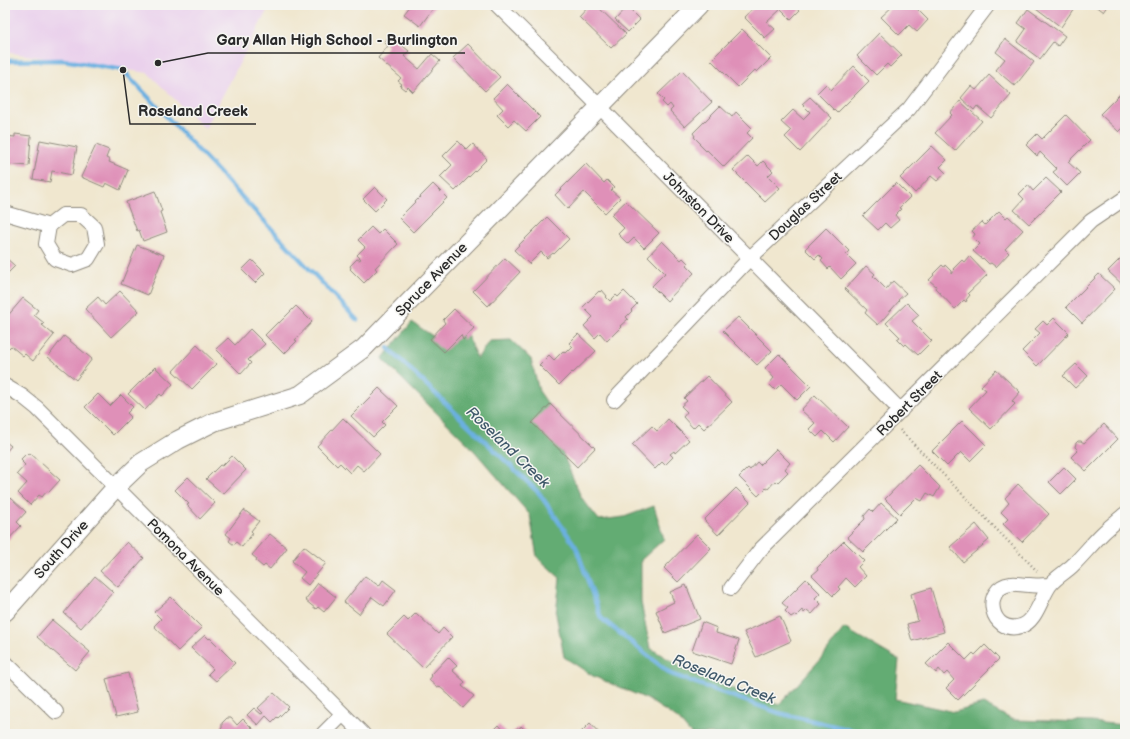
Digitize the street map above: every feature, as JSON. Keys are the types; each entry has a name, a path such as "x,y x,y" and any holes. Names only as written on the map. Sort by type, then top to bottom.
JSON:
{"street":[{"name":"Johnston Drive","path":"497,5 750,258 896,416"},
{"name":"Spruce Avenue","path":"116,487 142,463 178,440 214,422 300,395 364,348 699,5"},
{"name":"Douglas Street","path":"614,400 750,258 909,110 988,5"},
{"name":"Robert Street","path":"731,588 760,550 1091,221 1125,198"},
{"path":"5,212 49,226"},
{"name":"Pomona Avenue","path":"5,386 22,396 37,408 363,734"},
{"name":"South Drive","path":"5,612 116,487"},
{"path":"1050,585 1102,534 1125,514"},
{"path":"5,662 56,712"},
{"path":"323,734 343,714"}],"path":[{"path":"896,416 1050,585"}],"shaded area":[{"path":"5,5 270,5 205,129 148,73 5,52"}],"green space":[{"path":"412,322 434,337 446,332 467,335 477,359 489,341 511,340 531,359 539,391 562,424 562,452 581,497 599,520 624,517 654,506 664,539 641,560 641,602 650,648 691,673 779,705 824,655 844,628 899,660 895,699 955,712 983,704 1013,720 1091,722 1125,725 1125,734 691,734 678,719 647,699 593,676 564,657 556,614 560,578 537,557 530,515 470,446 382,359"}],"building":[{"path":"411,5 436,5 420,26 404,14"},
{"path":"590,5 596,5 626,34 611,48 579,17"},
{"path":"757,5 795,5 800,10 791,19 781,9 767,22 775,29 765,38 744,17"},
{"path":"894,5 913,5 928,20 917,32 909,25 899,35 881,17"},
{"path":"1032,5 1076,5 1061,27"},
{"path":"1095,5 1109,5 1104,12"},
{"path":"627,7 640,20 628,32 615,20"},
{"path":"1028,9 1065,36 1058,46 1053,42 1040,59 1017,42 1026,29 1018,23"},
{"path":"742,29 771,58 757,72 755,70 738,87 711,60"},
{"path":"879,33 902,55 890,67 887,64 876,75 857,56"},
{"path":"390,35 409,51 404,56 419,69 432,54 440,61 413,92 408,87 405,90 400,86 402,84 398,81 401,78 378,58 388,46 384,42"},
{"path":"1005,39 1034,62 1015,86 996,70 1005,59 996,52"},
{"path":"468,44 500,77 485,91 453,58"},
{"path":"854,66 869,81 837,113 817,93 826,84 831,90"},
{"path":"682,71 712,102 685,127 670,111 673,108 670,104 667,107 662,102 664,100 658,94"},
{"path":"989,75 1011,95 991,118 977,106 974,110 961,98 971,86 976,90"},
{"path":"507,84 540,117 526,131 514,120 508,126 497,115 503,109 493,98"},
{"path":"1123,91 1125,91 1125,126 1119,132 1100,114"},
{"path":"810,97 832,118 800,152 785,137 791,131 781,122 793,110 803,119 810,112 802,104"},
{"path":"960,101 982,121 955,151 935,133 952,115 950,113"},
{"path":"720,106 732,117 736,112 752,128 747,133 752,138 724,167 699,144 700,143 694,137 695,136 693,133"},
{"path":"1066,115 1090,140 1068,162 1080,173 1067,186 1053,172 1057,169 1040,152 1037,156 1026,145 1037,134 1042,139"},
{"path":"15,134 31,136 29,166 5,164 5,136 15,137"},
{"path":"40,140 77,147 72,175 52,171 50,182 33,179"},
{"path":"458,141 467,150 473,144 487,159 455,191 440,177 452,165 443,156"},
{"path":"96,145 109,150 106,158 110,160 109,162 128,170 120,190 106,183 104,187 81,177"},
{"path":"932,146 947,160 940,167 946,173 937,181 931,176 915,193 900,178"},
{"path":"748,156 758,166 763,161 773,171 768,176 780,188 765,202 733,170"},
{"path":"586,164 604,183 607,180 614,187 611,190 620,198 605,213 584,192 568,209 555,195"},
{"path":"1046,178 1061,192 1029,224 1014,210 1024,199 1019,194 1028,185 1033,191"},
{"path":"896,183 910,197 899,208 901,209 895,215 899,220 890,228 885,223 878,230 863,216"},
{"path":"433,184 447,198 413,232 399,218"},
{"path":"375,187 387,199 375,211 363,199"},
{"path":"155,191 167,232 143,241 139,230 137,231 126,202"},
{"path":"626,201 659,233 644,248 634,238 628,244 618,234 624,228 611,215"},
{"path":"999,211 1006,218 1008,216 1023,230 1005,249 1009,253 996,267 991,263 989,264 973,251 980,244 973,237 975,234 972,231 982,222 985,225"},
{"path":"547,217 569,239 554,254 553,253 547,258 541,252 529,264 514,250"},
{"path":"371,227 378,234 383,229 398,244 375,268 377,270 364,283 350,269 350,266 357,259 361,259 357,255 365,247 358,240"},
{"path":"826,228 849,251 846,254 856,264 841,279 830,267 828,269 821,261 823,259 819,255 815,259 805,249"},
{"path":"662,241 681,260 683,258 688,263 686,265 694,273 667,301 652,286 665,273 648,256"},
{"path":"137,245 164,255 148,295 121,284"},
{"path":"1125,254 1125,287 1108,271"},
{"path":"969,256 987,275 968,293 970,295 966,302 964,300 955,309 935,288 936,286 929,280 942,265 944,267 945,265 951,271 951,274 954,270 953,269 962,260 964,262"},
{"path":"5,257 15,266 5,276"},
{"path":"505,258 520,272 488,306 473,291"},
{"path":"252,260 265,273 255,283 242,270"},
{"path":"866,266 875,274 873,276 886,289 893,281 906,293 898,300 899,301 878,325 865,313 867,310 845,289"},
{"path":"1099,274 1115,289 1082,323 1066,307"},
{"path":"602,290 610,301 616,295 618,297 624,291 637,304 626,317 628,319 607,341 600,333 595,338 584,326 593,317 583,307 599,291 600,292"},
{"path":"120,291 139,311 111,337 85,309 98,297 105,305"},
{"path":"23,298 38,310 34,315 44,323 42,325 54,335 33,361 25,354 23,356 11,346 9,348 5,344 5,319"},
{"path":"907,303 919,315 912,321 932,341 918,355 906,344 904,346 897,339 900,337 886,323"},
{"path":"296,306 312,322 295,340 297,341 284,354 265,335"},
{"path":"454,309 474,328 463,340 461,335 444,352 430,339 445,323 443,320"},
{"path":"738,317 772,351 757,365 723,331"},
{"path":"1054,318 1069,333 1037,366 1022,351 1040,333 1035,329 1043,321 1047,325"},
{"path":"250,329 265,344 248,360 251,363 241,374 216,349 228,338 235,345"},
{"path":"578,334 596,351 559,385 539,365 549,355 554,360 563,351 565,353 568,350 569,351 573,347 569,343"},
{"path":"64,336 92,359 76,380 48,357"},
{"path":"197,345 217,364 192,389 173,371"},
{"path":"779,354 811,386 797,400 781,384 775,390 769,384 774,378 765,368"},
{"path":"1076,364 1088,376 1075,388 1063,376"},
{"path":"155,367 173,384 162,396 160,394 145,410 128,394"},
{"path":"996,370 1020,392 1012,401 1015,404 991,429 969,408 986,390 981,386"},
{"path":"707,376 732,402 704,429 698,423 693,428 683,417 687,412 681,406 687,401 684,398"},
{"path":"379,388 398,406 382,422 385,425 373,437 351,416"},
{"path":"98,394 110,406 121,395 133,407 127,413 131,417 113,435 85,407"},
{"path":"815,395 848,427 834,442 823,431 817,437 809,429 815,423 801,410"},
{"path":"550,404 595,448 577,467 532,423"},
{"path":"343,418 380,454 364,471 357,465 350,473 340,463 337,466 317,446"},
{"path":"668,419 689,440 675,453 674,451 670,454 673,457 665,465 662,462 655,469 632,445 652,426 657,431"},
{"path":"962,421 986,445 970,461 961,452 947,466 932,451"},
{"path":"1104,424 1118,439 1086,471 1071,457 1078,450 1075,447 1076,443 1081,441 1084,443"},
{"path":"5,441 11,446 5,453"},
{"path":"776,449 790,463 785,469 788,472 777,483 775,481 768,489 766,488 758,496 739,477 748,468 750,470 757,462 760,465"},
{"path":"27,453 29,455 30,453 60,480 49,492 47,491 42,497 39,495 30,505 18,493 27,483 17,474 25,465 21,459"},
{"path":"232,456 246,470 223,494 206,479 220,465 222,466"},
{"path":"918,465 940,487 934,497 927,493 922,501 916,498 900,514 885,499"},
{"path":"1064,467 1076,479 1061,494 1049,482"},
{"path":"188,477 215,503 200,519 187,505 189,504 175,490"},
{"path":"1018,484 1049,514 1022,542 1003,524 1008,519 1001,512 1009,503 1005,498"},
{"path":"736,488 750,502 718,535 704,520"},
{"path":"11,498 26,512 17,522 21,526 5,543 5,504"},
{"path":"881,503 897,518 863,552 847,537 865,519 864,516 870,509 873,512"},
{"path":"244,510 259,521 251,531 253,533 242,547 236,542 234,545 229,541 231,538 226,534"},
{"path":"976,524 989,540 963,562 950,547"},
{"path":"270,534 287,548 270,569 265,565 263,567 252,555"},
{"path":"697,534 711,548 678,582 664,568"},
{"path":"844,541 864,561 858,567 866,576 855,587 846,578 838,587 840,589 833,596 812,575"},
{"path":"127,542 144,558 118,587 100,571"},
{"path":"304,546 326,563 308,585 300,578 305,572 292,561"},
{"path":"95,576 113,592 81,628 64,613"},
{"path":"365,576 379,586 383,580 396,590 384,606 372,597 359,614 344,602"},
{"path":"806,579 820,593 815,598 821,604 812,614 807,610 804,613 802,610 796,616 794,615 791,617 785,611 788,608 782,603"},
{"path":"318,583 336,597 324,612 318,607 316,609 305,600"},
{"path":"686,585 700,619 665,633 656,611 674,602 670,592"},
{"path":"931,588 944,632 912,641 907,624 918,621 911,594"},
{"path":"171,597 202,628 178,651 154,626 161,619 154,612"},
{"path":"416,613 438,634 443,628 452,637 423,668 387,634 404,617 408,621"},
{"path":"780,616 791,641 756,657 744,632"},
{"path":"52,620 90,652 75,670 37,637"},
{"path":"702,622 717,628 716,633 739,640 731,664 692,651"},
{"path":"205,635 209,639 210,638 235,663 216,681 208,674 213,669 191,648"},
{"path":"948,642 966,660 973,653 975,655 985,645 999,659 958,700 946,688 954,680 947,672 944,675 939,669 936,673 926,664"},
{"path":"448,657 457,666 452,670 465,682 462,686 474,696 463,708 439,686 437,687 429,680 432,676 431,675"},
{"path":"128,673 138,712 116,717 106,679"},
{"path":"274,693 289,707 272,722 266,716 258,725 247,715 254,708 261,714 263,713 258,708"},
{"path":"227,718 231,718 237,725 243,719 258,734 216,734 222,728 222,723"},
{"path":"590,723 600,734 579,734"},
{"path":"499,725 507,734 490,734"},
{"path":"521,726 529,734 511,734 517,728 519,729"}],"waterway":[{"name":"Roseland Creek","path":"5,61 63,60 123,70 357,320"},
{"name":"Roseland Creek","path":"388,348 539,493 576,547 601,618 671,674 779,713 868,734"}],"place":[{"name":"Gary Allan High School - Burlington","path":"158,63"},
{"name":"Roseland Creek","path":"123,70"}]}
